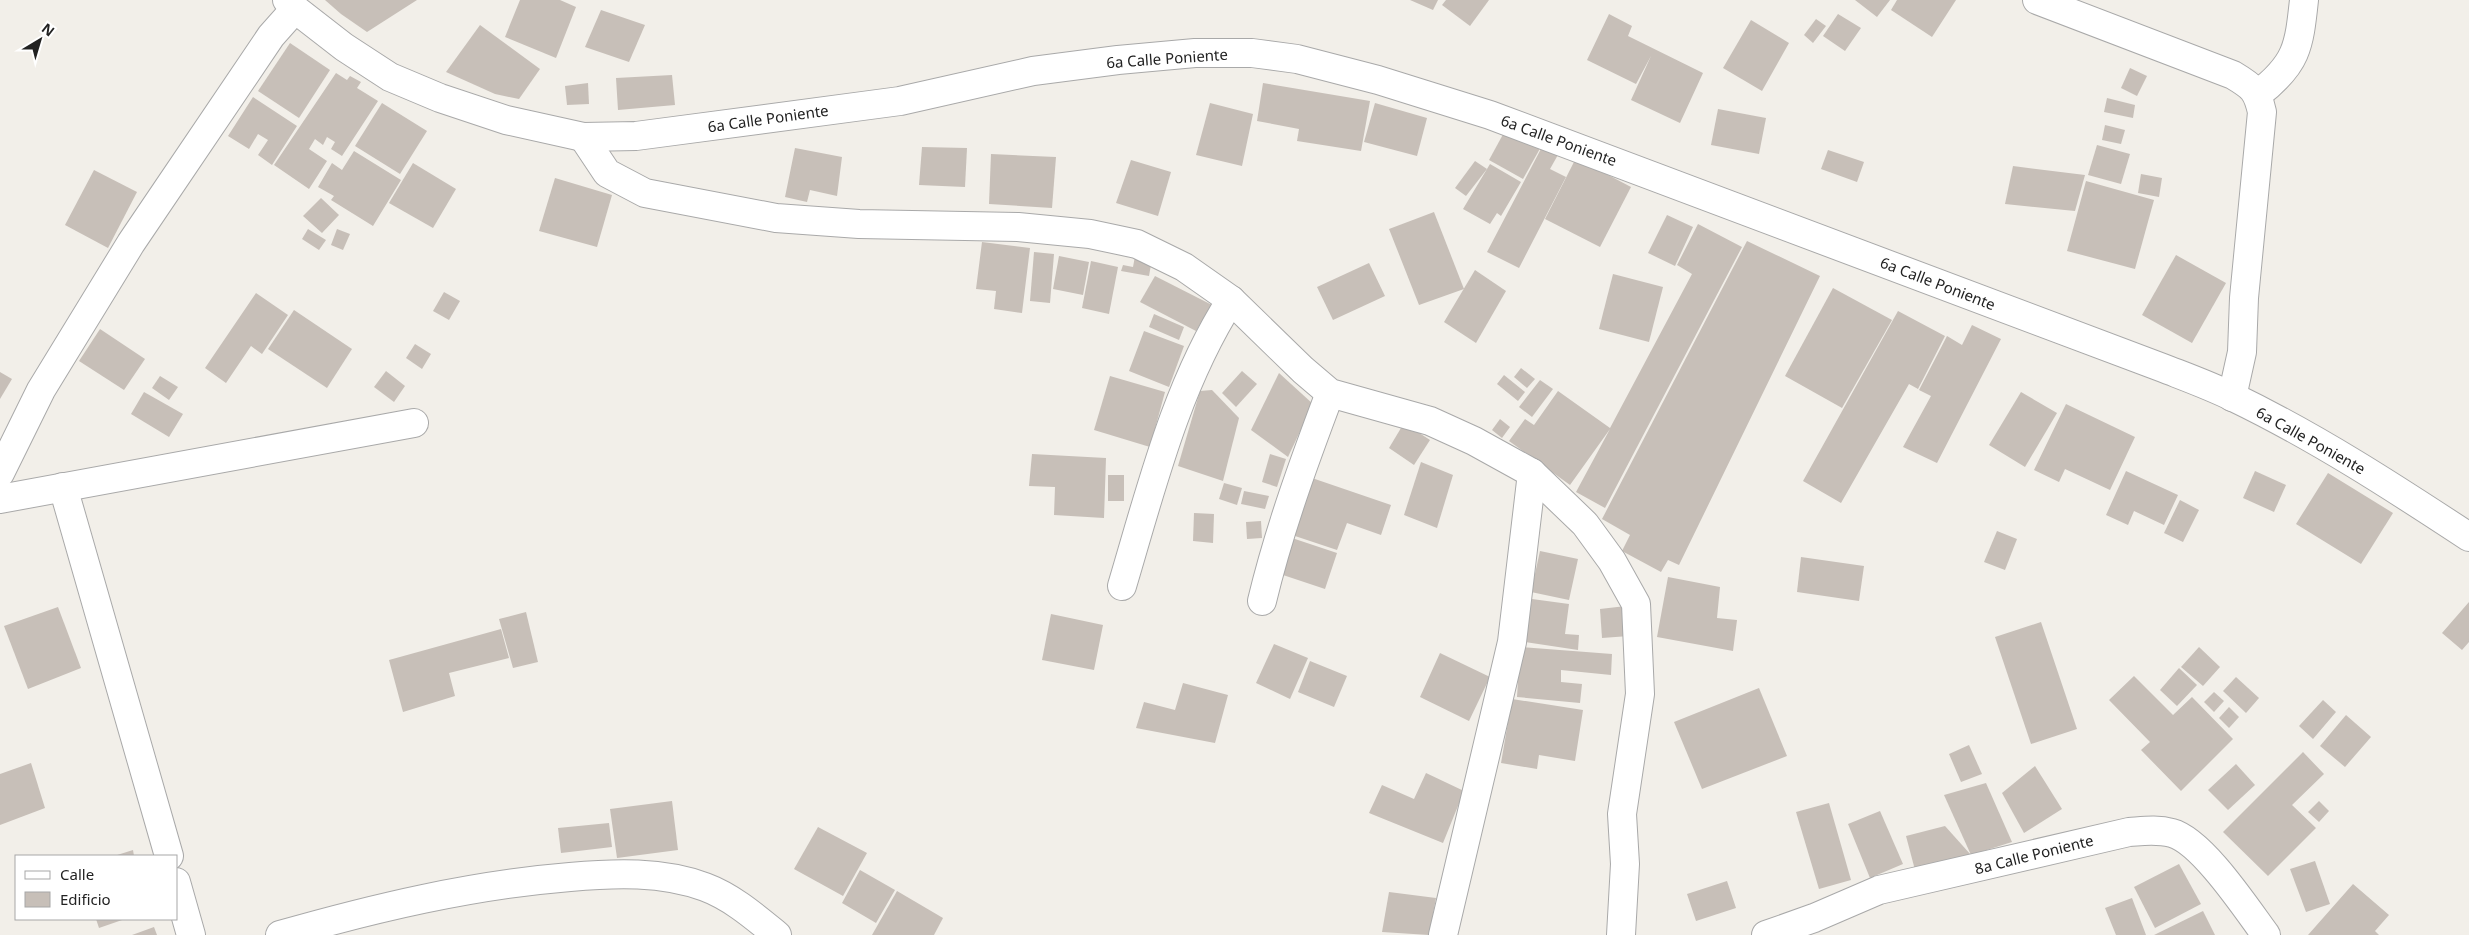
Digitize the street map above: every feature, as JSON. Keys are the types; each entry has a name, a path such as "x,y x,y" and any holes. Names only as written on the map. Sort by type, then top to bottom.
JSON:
{"street":[{"path":"2037,0 2233,75 2250,85 2258,94 2262,112 2244,298 2242,352 2232,397"},
{"path":"2258,94 2277,80 2290,64 2300,39 2304,0"},
{"path":"0,473 41,390 131,243 291,4"},
{"name":"6a Calle Poniente","path":"291,4 344,47 390,78 440,98 506,120 583,137 636,136 900,101 1033,71 1118,60 1204,53 1252,53 1297,59 1397,86 1490,115 2163,368 2232,397 2302,433 2380,478 2469,537"},
{"path":"583,137 607,172 645,193 776,218 859,224 1018,227 1090,234 1137,244 1184,267 1230,300 1303,370 1330,393 1430,421 1482,445 1532,473 1585,524 1612,561 1636,604 1640,694 1622,814 1624,864 1621,935"},
{"path":"1122,586 1162,454 1192,374 1217,321 1230,300"},
{"path":"1262,601 1293,493 1330,393"},
{"path":"0,499 414,423"},
{"path":"1443,935 1512,642 1532,473"},
{"path":"63,487 169,855"},
{"name":"8a Calle Poniente","path":"1766,935 1814,918 1880,890 2110,836 2155,830 2174,833 2192,843 2266,935"},
{"path":"280,935 361,912 479,887 528,880 600,874 667,876 706,887 742,907 777,935"},
{"path":"178,889 191,935"}],"building":[{"path":"325,0 417,0 367,32"},
{"path":"520,0 560,0 576,7 556,58 505,37"},
{"path":"1410,0 1438,0 1433,10"},
{"path":"1446,0 1489,0 1470,26 1442,5"},
{"path":"1855,0 1890,0 1877,17"},
{"path":"1897,0 1956,0 1932,37 1891,10"},
{"path":"601,10 645,25 629,62 585,47"},
{"path":"1609,14 1632,26 1628,36 1703,73 1680,123 1631,100 1651,56 1636,84 1587,60"},
{"path":"1838,14 1861,28 1845,51 1823,36"},
{"path":"1816,19 1826,26 1813,43 1804,35"},
{"path":"1751,20 1789,43 1762,91 1723,68"},
{"path":"480,25 540,69 519,99 495,94 446,72"},
{"path":"290,43 330,70 299,118 258,91"},
{"path":"2130,68 2147,76 2137,96 2121,88"},
{"path":"336,73 347,80 350,76 361,82 357,88 378,101 342,156 331,149 335,142 327,137 323,145 315,139 309,149 327,161 309,189 274,165"},
{"path":"672,75 675,105 618,110 616,78"},
{"path":"588,83 589,104 567,105 565,86"},
{"path":"1263,83 1370,101 1361,151 1297,141 1299,129 1257,121"},
{"path":"253,97 297,126 272,165 258,155 268,140 258,134 249,149 228,136"},
{"path":"2107,98 2135,105 2133,118 2104,112"},
{"path":"382,103 427,131 400,174 355,146"},
{"path":"1210,103 1253,114 1242,166 1196,155"},
{"path":"1375,103 1427,118 1417,156 1364,142"},
{"path":"1718,109 1766,118 1759,154 1711,145"},
{"path":"2105,125 2125,130 2121,144 2102,140"},
{"path":"1507,127 1542,145 1523,179 1489,160"},
{"path":"1543,145 1559,153 1550,169 1566,177 1519,268 1487,252"},
{"path":"2097,145 2130,154 2121,184 2088,175"},
{"path":"922,147 967,148 965,187 919,185"},
{"path":"795,148 842,157 837,196 810,190 807,202 785,197"},
{"path":"1828,150 1864,162 1857,182 1821,169"},
{"path":"354,151 401,180 373,226 331,200 334,196 318,187 332,163 342,170"},
{"path":"991,154 1056,157 1052,208 989,204"},
{"path":"1576,158 1631,187 1600,247 1545,219"},
{"path":"1131,160 1171,172 1158,216 1116,203"},
{"path":"1475,161 1487,169 1466,196 1455,188"},
{"path":"413,163 456,189 433,228 389,203"},
{"path":"1490,164 1521,182 1501,216 1497,213 1490,224 1463,209"},
{"path":"2013,166 2085,175 2075,211 2005,204"},
{"path":"94,170 137,192 108,248 65,225"},
{"path":"2141,174 2162,178 2159,197 2138,193"},
{"path":"555,178 612,195 597,247 539,231"},
{"path":"2086,181 2154,200 2135,269 2067,251"},
{"path":"321,198 339,215 322,233 303,216"},
{"path":"1434,212 1464,289 1419,305 1389,229"},
{"path":"1667,215 1693,227 1675,266 1648,253"},
{"path":"1698,224 1742,247 1605,508 1576,492 1610,429 1570,485 1509,441 1525,419 1534,425 1558,391 1610,428 1692,274 1677,265"},
{"path":"308,229 326,240 319,250 302,239"},
{"path":"337,229 350,234 343,250 331,245"},
{"path":"1747,241 1820,276 1679,565 1668,560 1661,572 1622,551 1630,535 1602,519"},
{"path":"982,242 1030,248 1022,313 994,309 996,291 976,289"},
{"path":"1034,252 1054,254 1050,303 1030,301"},
{"path":"2176,255 2226,283 2192,343 2142,315"},
{"path":"1059,256 1089,262 1083,295 1053,289"},
{"path":"1135,256 1152,259 1149,276 1121,271 1123,265 1133,267"},
{"path":"1091,261 1118,267 1109,314 1082,308"},
{"path":"1369,263 1385,296 1333,320 1317,287"},
{"path":"1475,270 1506,291 1476,343 1444,322"},
{"path":"1613,274 1663,287 1649,342 1599,329"},
{"path":"1155,276 1212,305 1196,331 1140,302"},
{"path":"1833,288 1892,320 1842,408 1785,376"},
{"path":"444,292 460,301 449,320 433,311"},
{"path":"256,293 288,315 262,354 251,346 226,383 205,368"},
{"path":"294,310 352,349 327,388 268,349"},
{"path":"1898,311 1945,336 1918,389 1909,384 1841,503 1803,481"},
{"path":"1154,314 1184,327 1179,340 1149,327"},
{"path":"1972,325 2001,339 1937,463 1903,447 1931,396 1919,390 1947,336 1962,345"},
{"path":"100,329 145,359 124,390 79,361"},
{"path":"1144,331 1184,346 1169,387 1129,371"},
{"path":"415,344 431,354 422,369 406,358"},
{"path":"1521,368 1535,379 1527,388 1514,377"},
{"path":"386,371 405,386 394,402 374,387"},
{"path":"1242,371 1257,384 1236,407 1222,393"},
{"path":"0,372 12,379 0,399"},
{"path":"1279,373 1313,404 1288,457 1251,430"},
{"path":"1504,375 1525,392 1518,401 1497,384"},
{"path":"160,376 178,387 169,400 152,388"},
{"path":"1110,376 1165,392 1150,447 1094,430"},
{"path":"1540,380 1553,389 1532,417 1519,407"},
{"path":"1212,390 1239,418 1223,481 1178,466 1200,391"},
{"path":"144,392 183,414 169,437 131,414"},
{"path":"2021,392 2057,413 2025,467 1989,445"},
{"path":"2066,404 2135,437 2110,490 2065,469 2059,482 2034,470"},
{"path":"1500,419 1510,427 1502,438 1492,430"},
{"path":"1404,423 1430,440 1414,465 1389,448"},
{"path":"1032,454 1106,458 1104,518 1054,515 1055,487 1029,486"},
{"path":"1270,454 1286,459 1277,487 1262,482"},
{"path":"1421,462 1453,475 1437,528 1404,515"},
{"path":"2126,471 2178,495 2164,525 2134,511 2128,525 2106,515"},
{"path":"2255,471 2286,485 2274,512 2243,498"},
{"path":"2328,473 2393,513 2361,564 2296,524"},
{"path":"1108,475 1124,475 1124,501 1108,501"},
{"path":"1312,478 1391,505 1381,535 1347,523 1337,550 1292,535"},
{"path":"1224,483 1242,488 1237,505 1219,499"},
{"path":"1244,491 1269,496 1265,509 1241,504"},
{"path":"2180,500 2199,510 2183,542 2164,533"},
{"path":"1194,513 1214,514 1213,543 1193,541"},
{"path":"1261,521 1262,538 1247,539 1246,522"},
{"path":"1997,531 2017,539 2005,570 1984,562"},
{"path":"1292,538 1337,553 1325,589 1280,574"},
{"path":"1540,551 1578,559 1569,600 1531,592"},
{"path":"1801,557 1864,566 1859,601 1797,592"},
{"path":"1668,577 1720,587 1717,618 1737,620 1733,651 1657,637"},
{"path":"1532,599 1569,604 1565,634 1579,635 1578,650 1525,642"},
{"path":"2469,602 2469,642 2462,650 2442,633"},
{"path":"1626,606 1629,636 1602,638 1600,609"},
{"path":"58,607 81,668 28,689 4,626"},
{"path":"526,612 538,662 513,668 499,619"},
{"path":"1051,614 1103,625 1094,670 1042,660"},
{"path":"2041,622 2077,729 2031,744 1995,637"},
{"path":"501,629 509,658 449,673 455,696 403,712 389,660"},
{"path":"1274,644 1308,658 1290,699 1256,683"},
{"path":"1520,647 1612,654 1611,675 1561,670 1561,682 1582,684 1580,703 1517,697"},
{"path":"2199,647 2220,667 2203,686 2181,667"},
{"path":"1440,653 1490,677 1469,721 1420,697"},
{"path":"1310,661 1347,676 1334,707 1298,692"},
{"path":"2179,668 2197,685 2177,706 2160,690"},
{"path":"2134,676 2173,715 2192,697 2233,739 2181,791 2141,750 2150,742 2109,700"},
{"path":"2236,677 2259,698 2246,713 2223,691"},
{"path":"1183,683 1228,695 1215,743 1136,728 1144,702 1175,710"},
{"path":"1759,688 1787,756 1702,789 1674,722"},
{"path":"2214,692 2224,701 2214,712 2204,702"},
{"path":"1512,699 1583,710 1575,761 1539,755 1537,769 1501,763"},
{"path":"2323,700 2336,712 2313,739 2299,726"},
{"path":"2229,707 2239,717 2229,728 2219,718"},
{"path":"2346,715 2371,737 2345,767 2320,746"},
{"path":"1969,745 1982,774 1961,782 1949,754"},
{"path":"2303,752 2324,774 2292,805 2316,828 2268,876 2223,832"},
{"path":"31,763 45,808 0,825 0,774"},
{"path":"2236,764 2255,785 2228,810 2208,790"},
{"path":"2035,766 2062,809 2024,833 2002,793"},
{"path":"1426,773 1464,791 1443,843 1369,813 1382,785 1414,799"},
{"path":"1986,783 2012,842 1971,855 1944,795"},
{"path":"672,801 678,850 617,858 610,809"},
{"path":"2319,801 2329,811 2319,822 2308,812"},
{"path":"1829,803 1851,880 1819,889 1796,812"},
{"path":"1880,811 1903,864 1870,878 1848,824"},
{"path":"609,823 612,847 561,853 558,828"},
{"path":"1945,826 1971,855 1915,870 1906,836"},
{"path":"818,827 867,853 843,896 794,869"},
{"path":"133,850 134,855 117,855"},
{"path":"2315,861 2330,904 2306,912 2290,869"},
{"path":"2179,864 2201,904 2155,928 2134,887"},
{"path":"860,870 895,890 876,923 842,903"},
{"path":"1727,881 1736,908 1696,921 1687,894"},
{"path":"2353,884 2389,915 2375,931 2379,935 2308,935"},
{"path":"897,891 943,918 934,935 872,935"},
{"path":"1389,892 1436,898 1429,935 1382,932"},
{"path":"2132,898 2146,935 2116,935 2105,908"},
{"path":"2203,911 2215,935 2154,935"},
{"path":"96,920 122,920 99,928"},
{"path":"154,927 157,935 132,935"}]}
